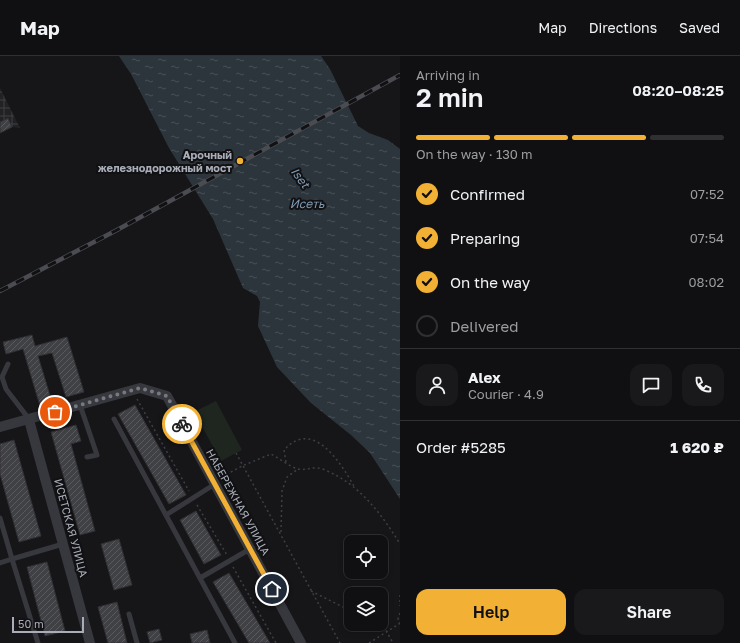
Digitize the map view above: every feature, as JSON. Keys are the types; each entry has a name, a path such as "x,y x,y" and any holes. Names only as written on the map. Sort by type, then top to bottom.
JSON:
{"street":[{"name":"НАБЕРЕЖНАЯ УЛИЦА","path":"80,405 140,388 167,396 301,643"},
{"path":"0,427 80,405"},
{"name":"ИСЕТСКАЯ УЛИЦА","path":"29,420 90,643"}],"lane":[{"path":"8,364 2,377 6,389 29,420"},
{"path":"80,405 97,455 87,457"},
{"path":"114,419 235,643"},
{"path":"166,515 214,483"},
{"path":"0,518 38,643"},
{"path":"0,563 63,544"},
{"path":"200,578 250,549"},
{"path":"129,614 137,643"}],"path":[{"path":"136,398 192,498 230,560 276,643"},
{"path":"286,462 284,450 291,442 308,440 320,444 332,452 341,463 355,487 384,518 400,544"},
{"path":"236,453 340,643"},
{"path":"214,483 242,466 271,454 298,469"},
{"path":"281,534 282,491 287,477 298,469 313,467 325,470 355,487"},
{"path":"311,591 344,608"},
{"path":"400,595 400,606"},
{"path":"369,643 399,625 398,619 400,613"},
{"path":"386,632 393,643"}],"shaded area":[{"path":"0,88 20,128 12,127 0,133"},
{"path":"216,401 242,450 221,461 194,412"}],"water":[{"name":"Исеть","path":"119,56 321,56 330,69 358,126 369,133 388,140 400,149 400,499 370,453 351,435 311,403 277,367 258,326 260,302 257,296 243,288 213,219 169,148 131,74"}],"building":[{"path":"8,118 12,127 0,133 0,122"},
{"path":"32,335 35,346 67,337 84,392 66,397 52,353 38,356 52,402 40,406 23,349 6,354 3,342"},
{"path":"135,405 186,495 169,504 118,414"},
{"path":"76,425 81,441 71,444 95,531 80,535 51,432"},
{"path":"14,440 41,536 19,542 0,474 0,444"},
{"path":"196,511 221,555 204,564 180,520"},
{"path":"119,539 132,585 114,590 101,544"},
{"path":"47,562 65,631 45,636 27,567"},
{"path":"229,573 270,643 249,643 213,582"},
{"path":"117,602 127,643 108,643 98,607"},
{"path":"159,629 162,640 150,643 147,632"},
{"path":"207,630 210,643 192,643 190,634"}],"railway":[{"path":"0,291 117,230 400,75"}],"way so far":[{"path":"55,412 140,388 167,396 182,424"}],"place":[{"name":"Арочный железнодорожный мост","path":"240,161"}],"route":[{"path":"182,424 272,589"}],"water label":[{"name":"Iset","path":"300,178"}]}
